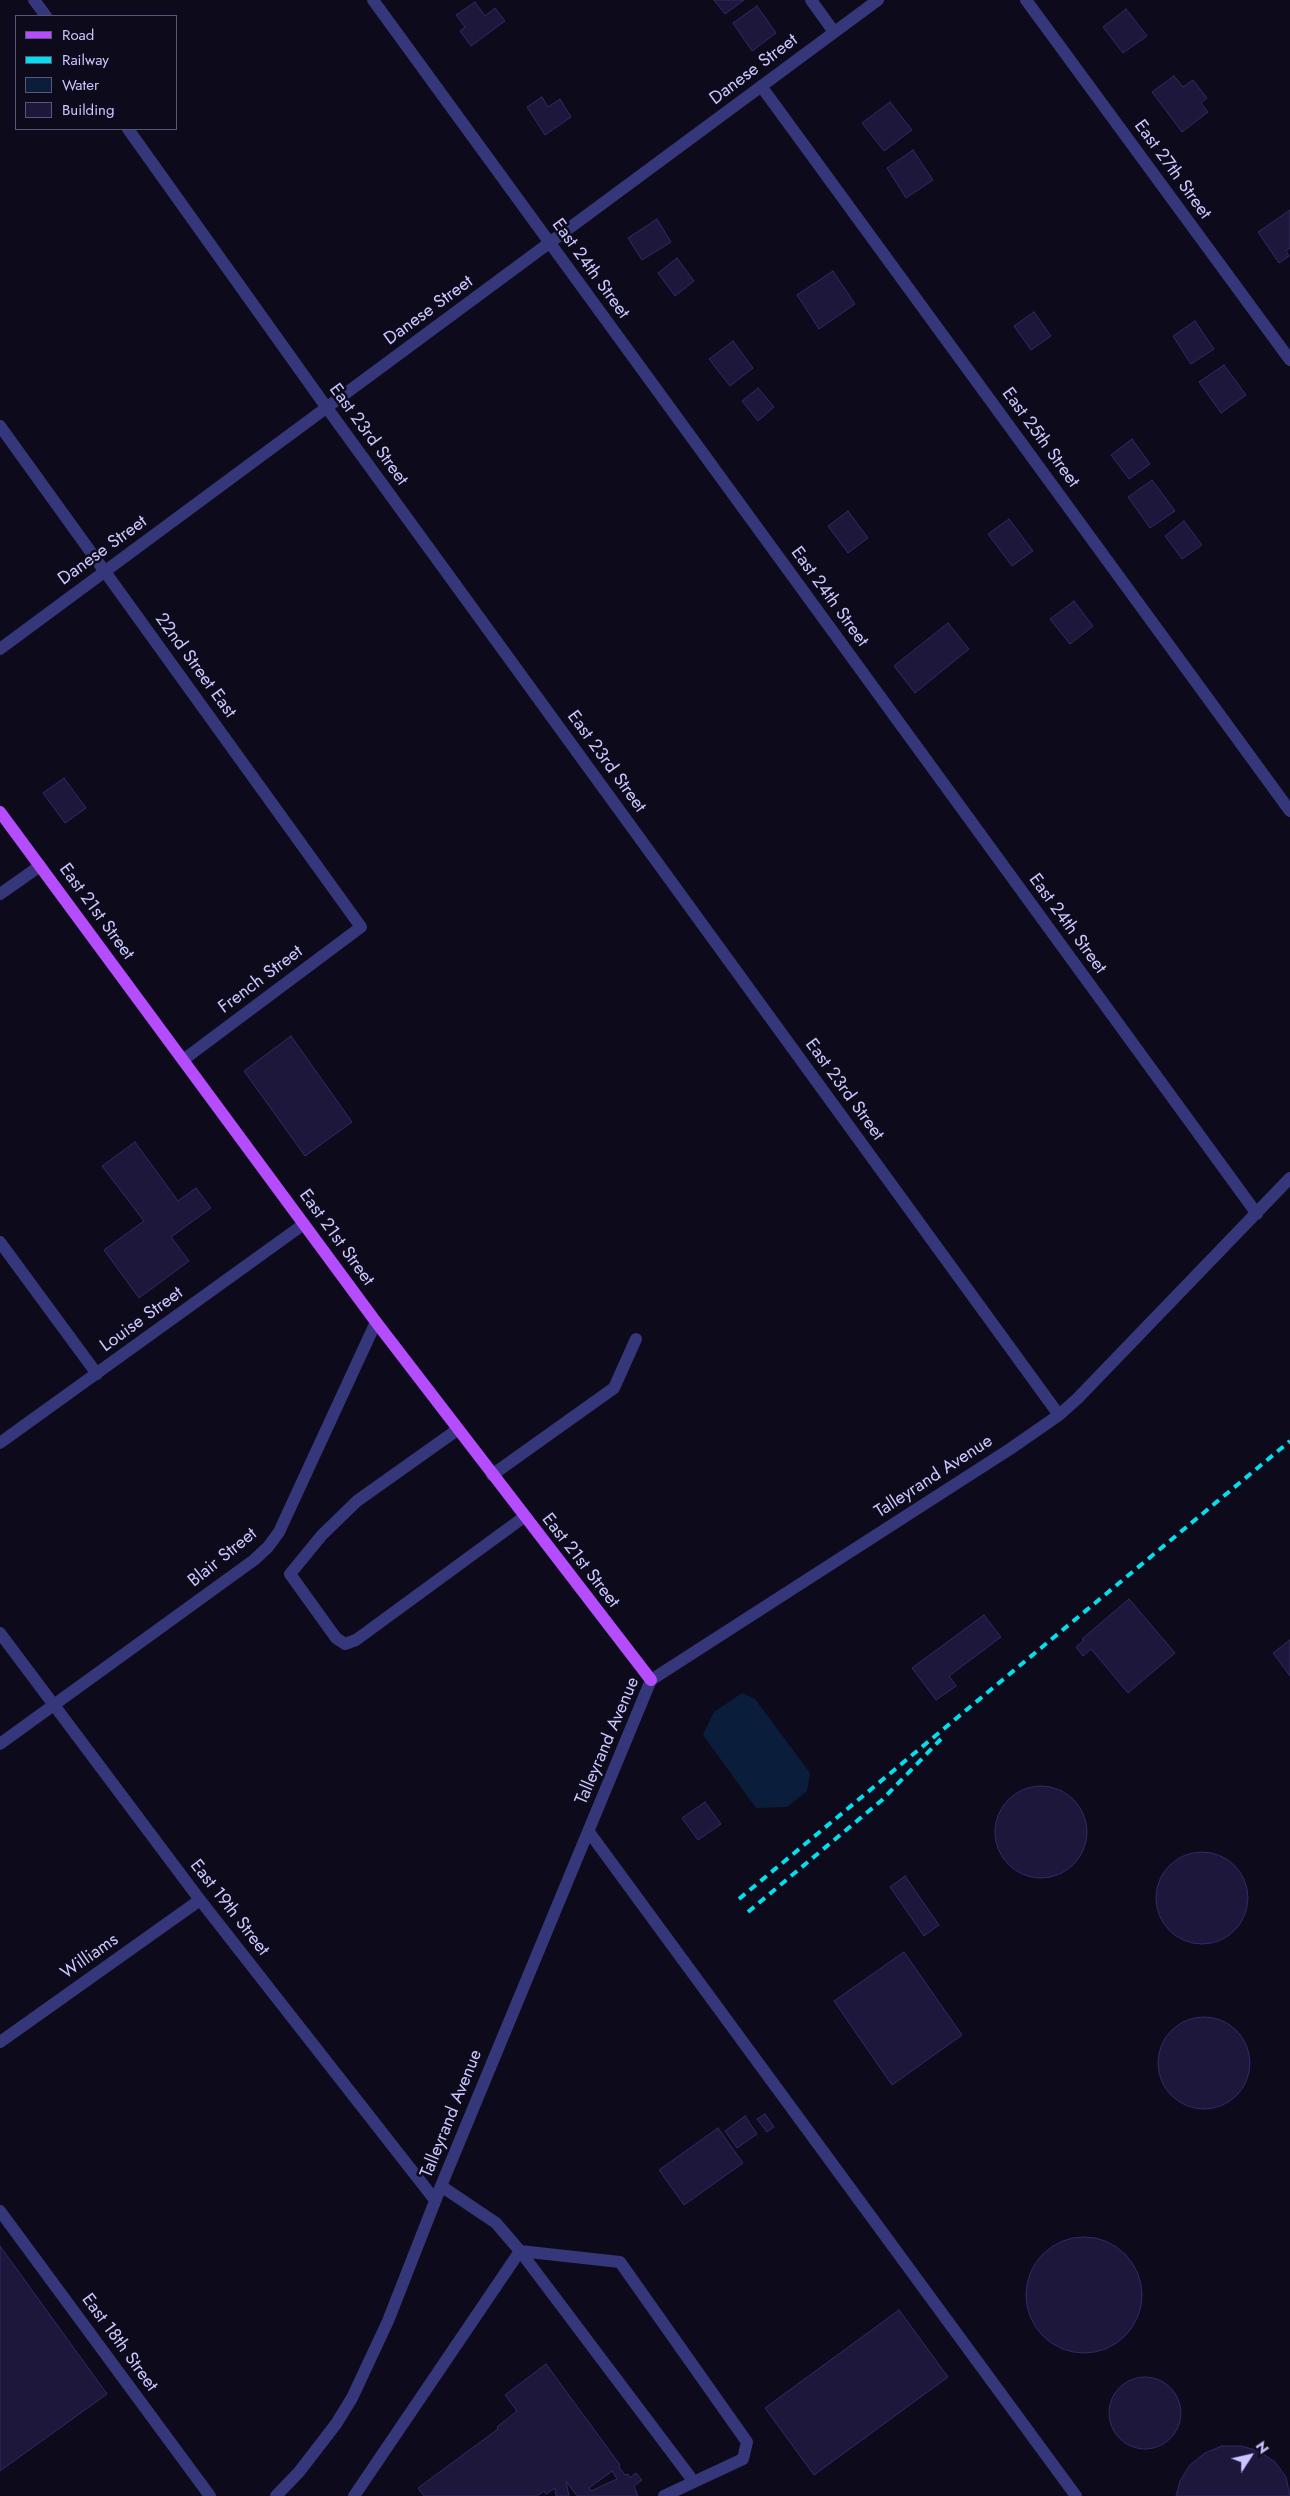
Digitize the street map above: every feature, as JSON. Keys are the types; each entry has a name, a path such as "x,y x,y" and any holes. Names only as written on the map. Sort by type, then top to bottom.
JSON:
{"main road":[{"name":"East 21st Street","path":"0,812 376,1322 457,1430 651,1680"}],"street":[{"path":"34,0 45,15"},
{"name":"East 24th Street","path":"372,0 1256,1214"},
{"path":"810,0 834,32"},
{"name":"Danese Street","path":"0,649 878,0"},
{"name":"East 27th Street","path":"1026,0 1290,360"},
{"name":"East 25th Street","path":"761,86 1290,811"},
{"name":"East 23rd Street","path":"129,130 327,408 1059,1415"},
{"name":"22nd Street East","path":"0,426 361,927"},
{"path":"0,894 40,866"},
{"name":"French Street","path":"183,1060 361,927"},
{"name":"Talleyrand Avenue","path":"276,2496 299,2472 336,2424 352,2398 388,2322 435,2200 651,1680 1010,1449 1059,1415 1077,1399 1290,1178"},
{"name":"Louise Street","path":"0,1444 304,1224"},
{"path":"0,1242 97,1374"},
{"name":"Blair Street","path":"0,1744 268,1547 279,1532 376,1322"},
{"path":"492,1475 614,1388 636,1339"},
{"path":"457,1430 357,1501 322,1535 290,1574 336,1638 345,1644 356,1640 524,1517"},
{"name":"East 19th Street","path":"0,1633 200,1900 435,2200"},
{"path":"589,1832 1076,2496"},
{"name":"Williams","path":"0,2042 200,1900"},
{"path":"441,2186 496,2223 520,2251 694,2482"},
{"name":"East 18th Street","path":"0,2211 210,2496"},
{"path":"520,2251 620,2262 747,2442 743,2460 664,2496"},
{"path":"354,2496 520,2251"}],"water":[{"path":"742,1693 755,1699 810,1773 807,1791 787,1807 756,1808 703,1735 714,1712"}],"building":[{"path":"714,0 744,0 725,14"},
{"path":"475,2 485,16 495,8 505,21 471,46 460,31 465,27 456,15"},
{"path":"757,6 776,33 752,51 733,23"},
{"path":"1126,9 1147,36 1123,53 1103,27"},
{"path":"1174,76 1183,87 1193,80 1207,98 1201,103 1208,112 1182,132 1152,92"},
{"path":"542,97 548,107 560,99 571,117 545,135 527,107"},
{"path":"890,102 912,130 884,151 862,123"},
{"path":"913,150 933,180 906,198 887,168"},
{"path":"1290,210 1290,248 1286,251 1289,256 1279,263 1258,232"},
{"path":"657,219 671,242 642,260 628,238"},
{"path":"677,258 694,281 675,296 658,273"},
{"path":"833,271 855,304 819,329 797,295"},
{"path":"1034,312 1051,336 1031,350 1014,326"},
{"path":"1195,321 1214,349 1191,364 1173,336"},
{"path":"733,341 753,368 730,386 709,359"},
{"path":"1224,365 1246,395 1221,413 1199,382"},
{"path":"758,388 774,407 758,421 742,401"},
{"path":"1132,439 1150,464 1129,479 1111,455"},
{"path":"1152,480 1175,511 1150,528 1128,497"},
{"path":"848,511 868,538 848,553 828,526"},
{"path":"1009,519 1033,551 1012,566 988,534"},
{"path":"1184,521 1202,545 1182,559 1165,536"},
{"path":"1074,601 1093,626 1070,644 1050,619"},
{"path":"948,623 969,649 915,693 894,666"},
{"path":"64,778 86,808 65,823 43,793"},
{"path":"291,1036 352,1122 305,1156 244,1071"},
{"path":"135,1142 178,1201 196,1188 211,1208 171,1237 189,1261 139,1298 104,1250 144,1221 102,1166"},
{"path":"1129,1599 1175,1653 1128,1693 1091,1649 1083,1656 1076,1647 1084,1640 1082,1639"},
{"path":"984,1615 1001,1637 949,1676 956,1686 936,1700 912,1668"},
{"path":"1290,1640 1290,1676 1273,1653"},
{"path":"1041,1786 1059,1789 1074,1799 1084,1814 1087,1832 1084,1850 1074,1865 1059,1875 1041,1878 1023,1875 1008,1865 998,1850 995,1832 998,1814 1008,1799 1023,1789"},
{"path":"705,1802 721,1824 698,1840 682,1818"},
{"path":"1202,1852 1220,1855 1235,1865 1245,1880 1248,1898 1245,1916 1235,1931 1220,1941 1202,1944 1184,1941 1169,1931 1159,1916 1156,1898 1159,1880 1169,1865 1184,1855"},
{"path":"905,1876 939,1925 924,1936 890,1887"},
{"path":"904,1952 962,2035 892,2085 834,2001"},
{"path":"1204,2017 1222,2020 1237,2030 1247,2045 1250,2063 1247,2081 1237,2096 1222,2106 1204,2109 1186,2106 1171,2096 1161,2081 1158,2063 1161,2045 1171,2030 1186,2020"},
{"path":"765,2114 774,2127 767,2132 757,2119"},
{"path":"745,2116 757,2134 737,2148 725,2131"},
{"path":"718,2128 743,2163 684,2205 659,2170"},
{"path":"1084,2237 1106,2242 1125,2254 1137,2273 1142,2295 1137,2317 1125,2336 1106,2348 1084,2353 1062,2348 1043,2336 1031,2317 1026,2295 1031,2273 1043,2254 1062,2242"},
{"path":"0,2246 107,2394 0,2471"},
{"path":"899,2310 948,2377 814,2475 765,2408"},
{"path":"546,2364 620,2465 619,2467 625,2475 628,2474 630,2478 636,2473 642,2480 634,2486 638,2496 577,2496 566,2481 569,2496 556,2496 555,2488 546,2494 544,2491 537,2496 424,2496 418,2488 498,2429 497,2427 517,2411 505,2395","holes":["612,2471 617,2479 591,2491 589,2488"]},
{"path":"1145,2377 1165,2383 1175,2393 1181,2413 1175,2433 1165,2443 1145,2449 1125,2443 1115,2433 1109,2413 1115,2393 1125,2383"},
{"path":"1222,2446 1241,2446 1259,2451 1275,2462 1286,2477 1290,2496 1176,2496 1180,2481 1190,2465 1205,2453"}],"railway":[{"path":"739,1899 1290,1441"},
{"path":"748,1912 882,1800 941,1739"}]}
